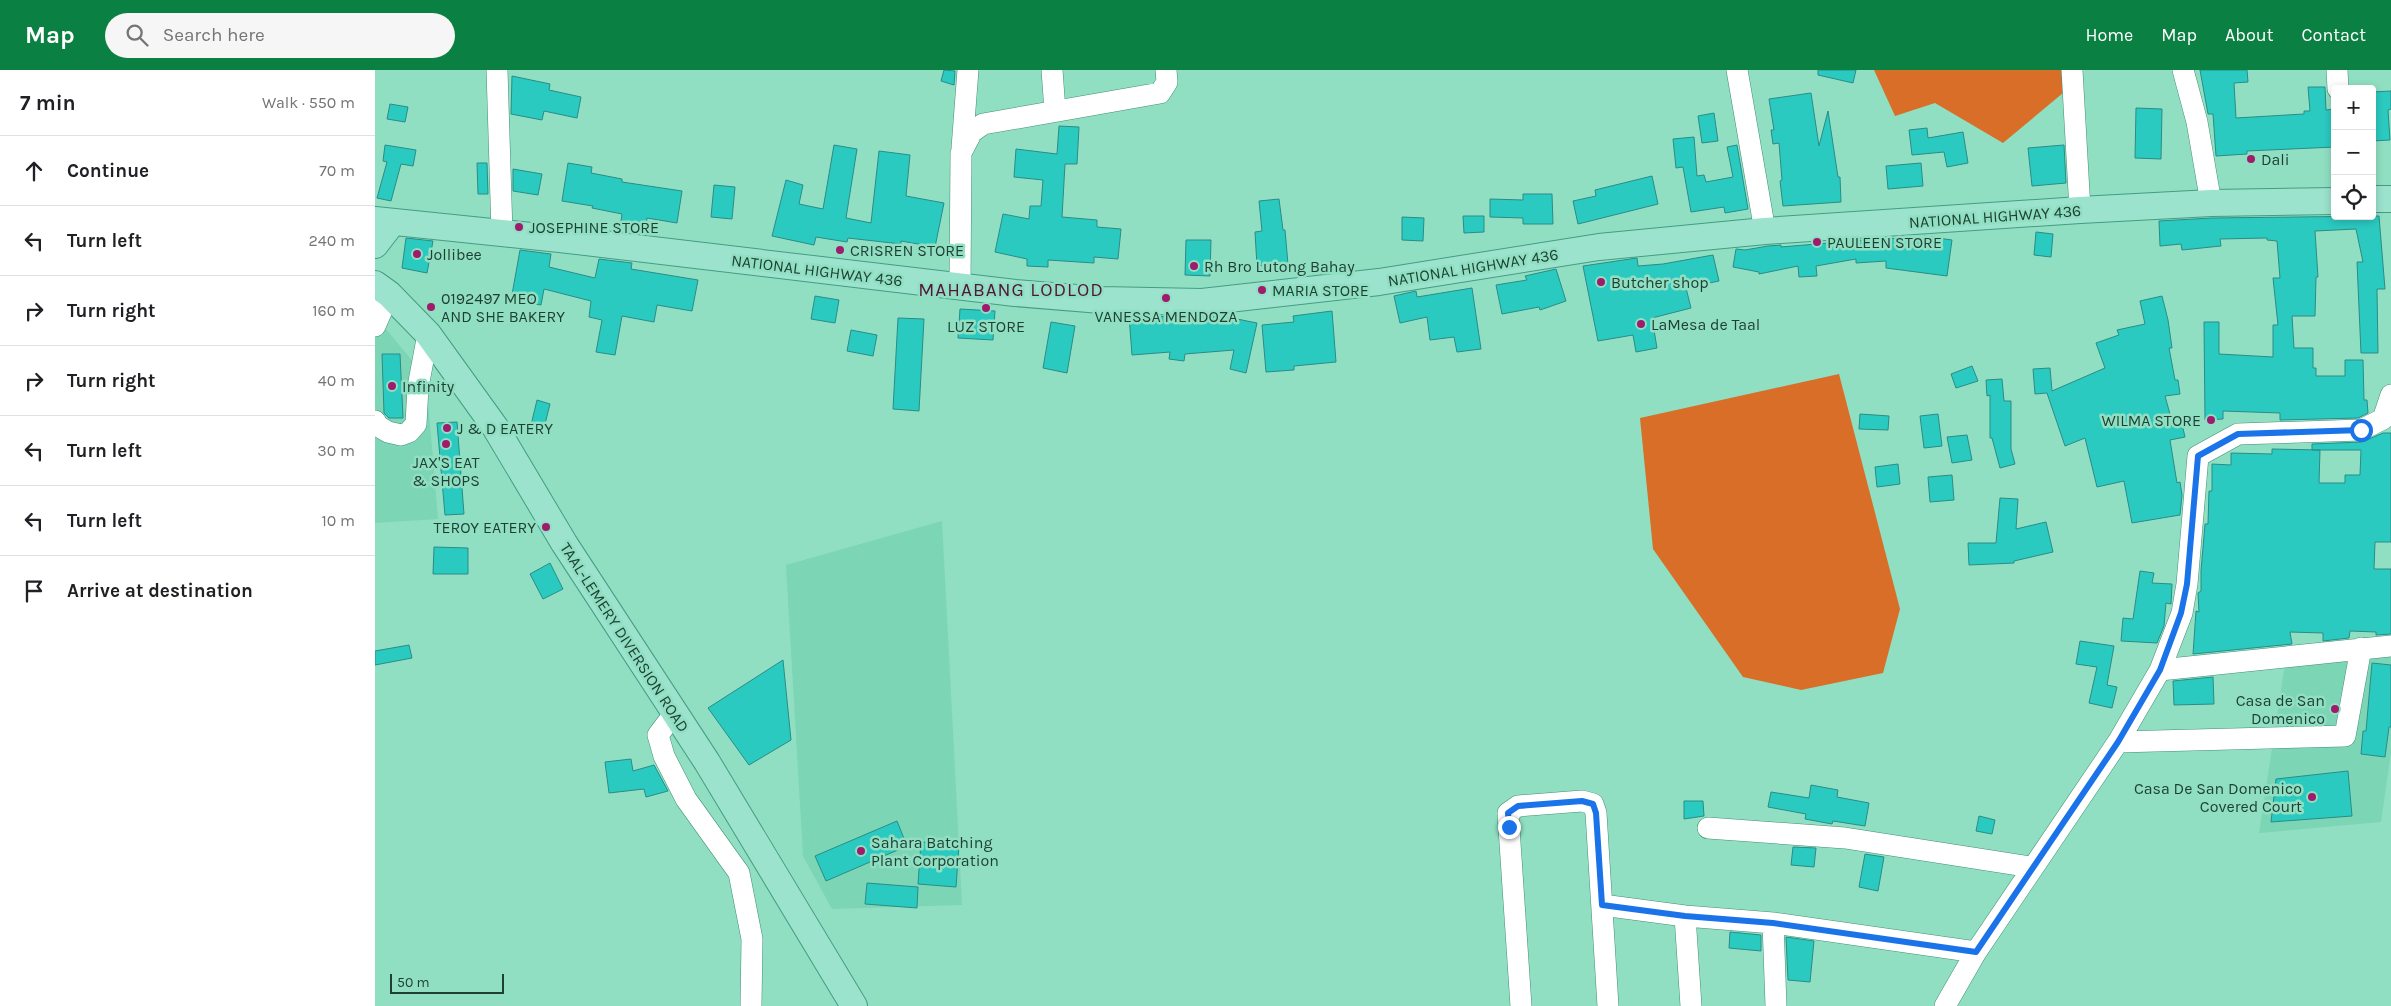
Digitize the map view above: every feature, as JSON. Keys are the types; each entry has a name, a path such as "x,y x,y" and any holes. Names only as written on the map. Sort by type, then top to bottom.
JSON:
{"main road":[{"path":"2376,199 2391,198"},
{"name":"NATIONAL HIGHWAY 436","path":"383,221 960,286 1101,300 1202,302 1379,282 1599,247 1765,231 2211,203 2331,201"},
{"path":"375,245 383,221"},
{"name":"TAAL-LEMERY DIVERSION ROAD","path":"382,289 428,334 495,427 564,543 707,762 855,1006"}],"street":[{"path":"497,70 502,233"},
{"path":"960,286 961,154 968,70"},
{"path":"1052,70 1055,111"},
{"path":"961,154 972,132 983,124 1160,93 1167,82 1166,70"},
{"path":"1737,70 1765,231"},
{"path":"2071,70 2080,210"},
{"path":"2183,70 2197,122 2211,203"},
{"path":"2337,70 2338,85"},
{"path":"375,326 382,289"},
{"path":"375,421 378,426 388,432 401,435 409,432 415,424 418,387 428,334"},
{"path":"1945,1006 1976,952 2031,867 2118,742 2160,670 2181,613 2187,584 2198,456 2238,434 2361,430 2383,419 2391,395"},
{"path":"2160,670 2391,646"},
{"path":"2118,742 2345,736 2361,648"},
{"path":"675,714 658,734 664,756 686,799 739,873 752,939 751,1006"},
{"path":"1521,1006 1508,813 1518,806 1582,801 1593,804 1596,813 1609,1006"},
{"path":"1708,828 1845,838 2031,867"},
{"path":"1602,905 1685,916 1773,923 1976,952"},
{"path":"1685,916 1691,1006"},
{"path":"1773,923 1776,1006"}],"shaded area":[{"path":"1874,70 2067,70 2069,88 2003,143 1935,103 1895,116"},
{"path":"375,316 426,377 438,519 375,523"},
{"path":"1839,374 1900,609 1883,673 1801,690 1743,677 1653,549 1640,418"},
{"path":"942,521 962,905 832,909 803,856 786,565"},
{"name":"Casa de San Domenico","path":"2391,655 2391,753 2381,822 2259,833 2285,664"}],"building":[{"path":"944,70 955,71 954,85 941,81"},
{"path":"1818,70 1856,70 1853,83 1818,75"},
{"path":"2200,70 2247,70 2248,82 2234,83 2236,118 2304,114 2304,111 2310,111 2308,87 2325,87 2326,110 2331,109 2331,147 2247,151 2247,154 2216,156 2213,114 2208,114"},
{"path":"512,76 550,84 549,90 581,97 577,118 544,111 542,120 511,114"},
{"path":"2391,91 2391,109 2388,110 2390,140 2376,141 2376,92"},
{"path":"1811,93 1819,146 1828,111 1838,177 1840,177 1841,202 1783,206 1779,143 1773,144 1771,130 1774,130 1769,99"},
{"path":"390,104 408,107 405,122 387,119"},
{"path":"2136,108 2162,109 2161,159 2135,158"},
{"path":"1714,113 1718,141 1702,143 1698,116"},
{"path":"1059,126 1079,127 1077,164 1065,164 1062,217 1097,220 1097,227 1121,229 1118,259 1094,257 1094,263 1048,260 1048,267 1027,266 1027,259 995,252 1003,214 1029,219 1030,206 1041,206 1043,180 1014,177 1016,149 1057,154"},
{"path":"1927,128 1928,138 1963,132 1968,163 1947,167 1944,152 1912,155 1909,130"},
{"path":"1694,137 1697,176 1704,175 1706,182 1733,177 1727,147 1737,145 1748,209 1725,213 1724,207 1691,212 1683,167 1676,168 1673,139"},
{"path":"385,145 416,150 413,166 401,164 391,201 377,198 387,162 383,161"},
{"path":"834,145 857,149 846,218 871,223 879,151 910,155 906,196 944,203 935,247 901,241 901,244 848,238 847,242 816,237 814,245 772,236 786,180 803,185 799,204 823,209"},
{"path":"2064,145 2066,183 2032,186 2028,148"},
{"path":"477,163 487,163 488,194 478,194"},
{"path":"568,163 592,167 591,173 622,179 622,182 682,191 677,223 647,218 646,226 621,221 622,214 592,208 593,206 562,201"},
{"path":"1921,163 1923,186 1888,189 1886,166"},
{"path":"513,169 542,174 538,195 513,191"},
{"path":"1652,176 1658,204 1578,224 1573,201 1596,196 1595,190"},
{"path":"714,185 735,187 732,219 711,217"},
{"path":"1523,194 1552,194 1553,224 1523,224 1523,218 1490,217 1490,199 1523,200"},
{"path":"1279,199 1283,230 1285,230 1288,264 1257,266 1255,232 1262,231 1259,201"},
{"path":"1463,216 1484,216 1484,232 1464,233"},
{"path":"2376,216 2379,216 2385,289 2377,289 2378,353 2361,353 2357,262 2363,262 2356,229 2315,231 2318,277 2316,277 2315,316 2292,316 2294,348 2313,348 2313,368 2316,368 2316,376 2345,376 2345,360 2363,360 2364,400 2367,400 2368,413 2358,418 2280,420 2280,413 2223,411 2223,419 2205,420 2204,322 2219,322 2219,354 2273,357 2273,325 2278,325 2273,278 2280,278 2277,241 2267,240 2267,238 2220,239 2221,246 2182,250 2181,244 2160,246 2159,221 2212,218 2331,217 2331,220 2376,220"},
{"path":"1402,217 1424,218 1423,241 1402,240"},
{"path":"2036,232 2053,234 2051,257 2034,255"},
{"path":"1924,236 1952,240 1947,276 1886,268 1886,261 1856,263 1856,259 1816,266 1817,276 1799,277 1798,266 1759,274 1759,272 1733,267 1736,249 1745,250 1768,246 1781,245 1781,247 1888,238 1924,241"},
{"name":"Jollibee","path":"406,238 433,241 427,273 402,268"},
{"path":"1186,240 1211,240 1210,276 1185,275"},
{"path":"520,250 551,254 549,267 595,278 599,259 632,263 631,269 698,280 692,311 657,305 654,322 622,316 615,355 596,352 602,320 589,317 591,301 544,289 541,305 511,300"},
{"path":"1713,255 1719,281 1686,288 1691,308 1652,318 1657,348 1636,352 1633,335 1598,341 1583,266 1637,258 1638,266 1663,264"},
{"path":"1556,269 1566,301 1540,310 1539,307 1502,314 1496,285 1527,280 1525,276"},
{"path":"1472,288 1481,349 1457,352 1454,337 1430,340 1427,317 1400,323 1394,296 1416,291 1417,297"},
{"path":"815,296 839,300 835,323 811,319"},
{"path":"2162,296 2172,348 2169,348 2175,380 2178,380 2180,394 2165,396 2173,425 2182,424 2185,437 2170,440 2177,483 2180,482 2182,495 2180,515 2132,523 2124,481 2097,487 2085,438 2065,446 2047,393 2035,394 2033,369 2050,368 2052,391 2105,368 2096,343 2119,335 2117,330 2145,324 2140,301"},
{"path":"960,309 995,311 993,340 958,338"},
{"path":"1332,311 1336,362 1294,366 1294,370 1266,372 1262,325 1294,322 1293,316"},
{"path":"1231,314 1232,318 1257,323 1246,373 1230,369 1234,350 1185,354 1184,361 1169,359 1170,352 1132,355 1129,316 1202,317"},
{"path":"898,318 924,319 919,411 893,409"},
{"path":"1051,322 1075,326 1067,373 1043,368"},
{"path":"851,330 877,335 873,356 847,351"},
{"name":"Infinity","path":"382,354 400,354 403,418 389,418 384,413"},
{"path":"1972,366 1978,381 1956,388 1951,374"},
{"path":"2002,379 2004,401 2011,401 2011,449 2015,464 2000,468 1992,438 1990,438 1990,395 1987,396 1986,380"},
{"path":"537,400 550,404 544,428 531,425"},
{"path":"1860,414 1889,416 1888,430 1859,429"},
{"path":"1938,414 1942,446 1924,448 1920,416"},
{"path":"457,422 464,514 445,515 437,423"},
{"path":"2383,433 2391,433 2391,542 2375,542 2374,569 2391,569 2391,634 2376,635 2376,632 2350,631 2349,638 2323,641 2323,633 2290,632 2292,644 2193,654 2196,611 2199,612 2198,593 2201,591 2205,524 2208,524 2209,491 2212,491 2212,464 2231,465 2231,453 2272,454 2272,449 2312,450 2312,444 2362,442","holes":["2320,450 2361,450 2360,475 2345,475 2345,483 2319,483"]},
{"path":"1967,435 1972,460 1952,463 1947,437"},
{"path":"1898,464 1900,484 1877,487 1875,467"},
{"path":"1952,475 1954,500 1930,502 1928,477"},
{"path":"2000,498 2018,499 2016,529 2046,522 2053,552 2014,561 2014,563 1969,565 1968,543 1996,543"},
{"path":"434,547 468,548 468,574 433,574"},
{"path":"550,563 563,589 543,599 530,574"},
{"path":"2140,571 2154,573 2152,583 2172,584 2171,604 2166,603 2164,626 2157,643 2121,641 2123,618 2133,619"},
{"path":"2080,641 2114,646 2107,685 2117,687 2112,708 2089,703 2097,667 2076,664"},
{"path":"409,645 412,658 375,665 375,651"},
{"path":"783,660 791,740 749,765 708,708"},
{"path":"2372,663 2391,665 2391,727 2389,727 2385,757 2361,754 2363,731 2366,731"},
{"path":"2213,677 2214,704 2174,705 2173,681"},
{"path":"631,759 633,771 654,765 668,791 646,797 644,789 609,793 605,762"},
{"name":"Casa De San Domenico Covered Court","path":"2348,771 2352,816 2271,822 2276,779"},
{"path":"1811,785 1838,790 1837,797 1869,803 1865,826 1833,821 1832,824 1805,819 1806,814 1768,807 1771,792 1809,798"},
{"path":"1684,801 1703,801 1704,816 1684,819"},
{"path":"1979,816 1995,820 1992,834 1976,831"},
{"name":"Sahara Batching Plant Corporation","path":"897,821 907,846 826,881 815,856"},
{"path":"921,842 959,845 956,887 918,884"},
{"path":"1793,847 1816,848 1814,867 1791,865"},
{"path":"1865,854 1884,857 1878,891 1859,887"},
{"path":"867,883 918,887 917,908 865,904"},
{"path":"1730,932 1761,935 1761,951 1729,948"},
{"path":"1786,937 1814,941 1810,982 1788,980"}],"place":[{"name":"Dali","path":"2251,159"},
{"name":"JOSEPHINE STORE","path":"519,227"},
{"name":"PAULEEN STORE","path":"1817,242"},
{"name":"CRISREN STORE","path":"840,250"},
{"name":"Jollibee","path":"417,254"},
{"name":"Rh Bro Lutong Bahay","path":"1194,266"},
{"name":"Butcher shop","path":"1601,282"},
{"name":"MARIA STORE","path":"1262,290"},
{"name":"VANESSA MENDOZA","path":"1166,298"},
{"name":"0192497 MEO AND SHE BAKERY","path":"431,307"},
{"name":"LUZ STORE","path":"986,308"},
{"name":"LaMesa de Taal","path":"1641,324"},
{"name":"Infinity","path":"392,386"},
{"name":"WILMA STORE","path":"2211,420"},
{"name":"J & D EATERY","path":"447,428"},
{"name":"JAX'S EAT & SHOPS","path":"446,444"},
{"name":"TEROY EATERY","path":"546,527"},
{"name":"Casa de San Domenico","path":"2335,709"},
{"name":"Casa De San Domenico Covered Court","path":"2312,797"},
{"name":"Sahara Batching Plant Corporation","path":"861,851"}],"district":[{"name":"MAHABANG LODLOD","path":"1011,289"}],"route":[{"path":"1509,827 1508,813 1518,806 1582,801 1593,804 1596,813 1602,905 1685,916 1773,923 1976,952 2031,867 2118,742 2160,670 2181,613 2187,584 2198,456 2238,434 2361,430"}]}
